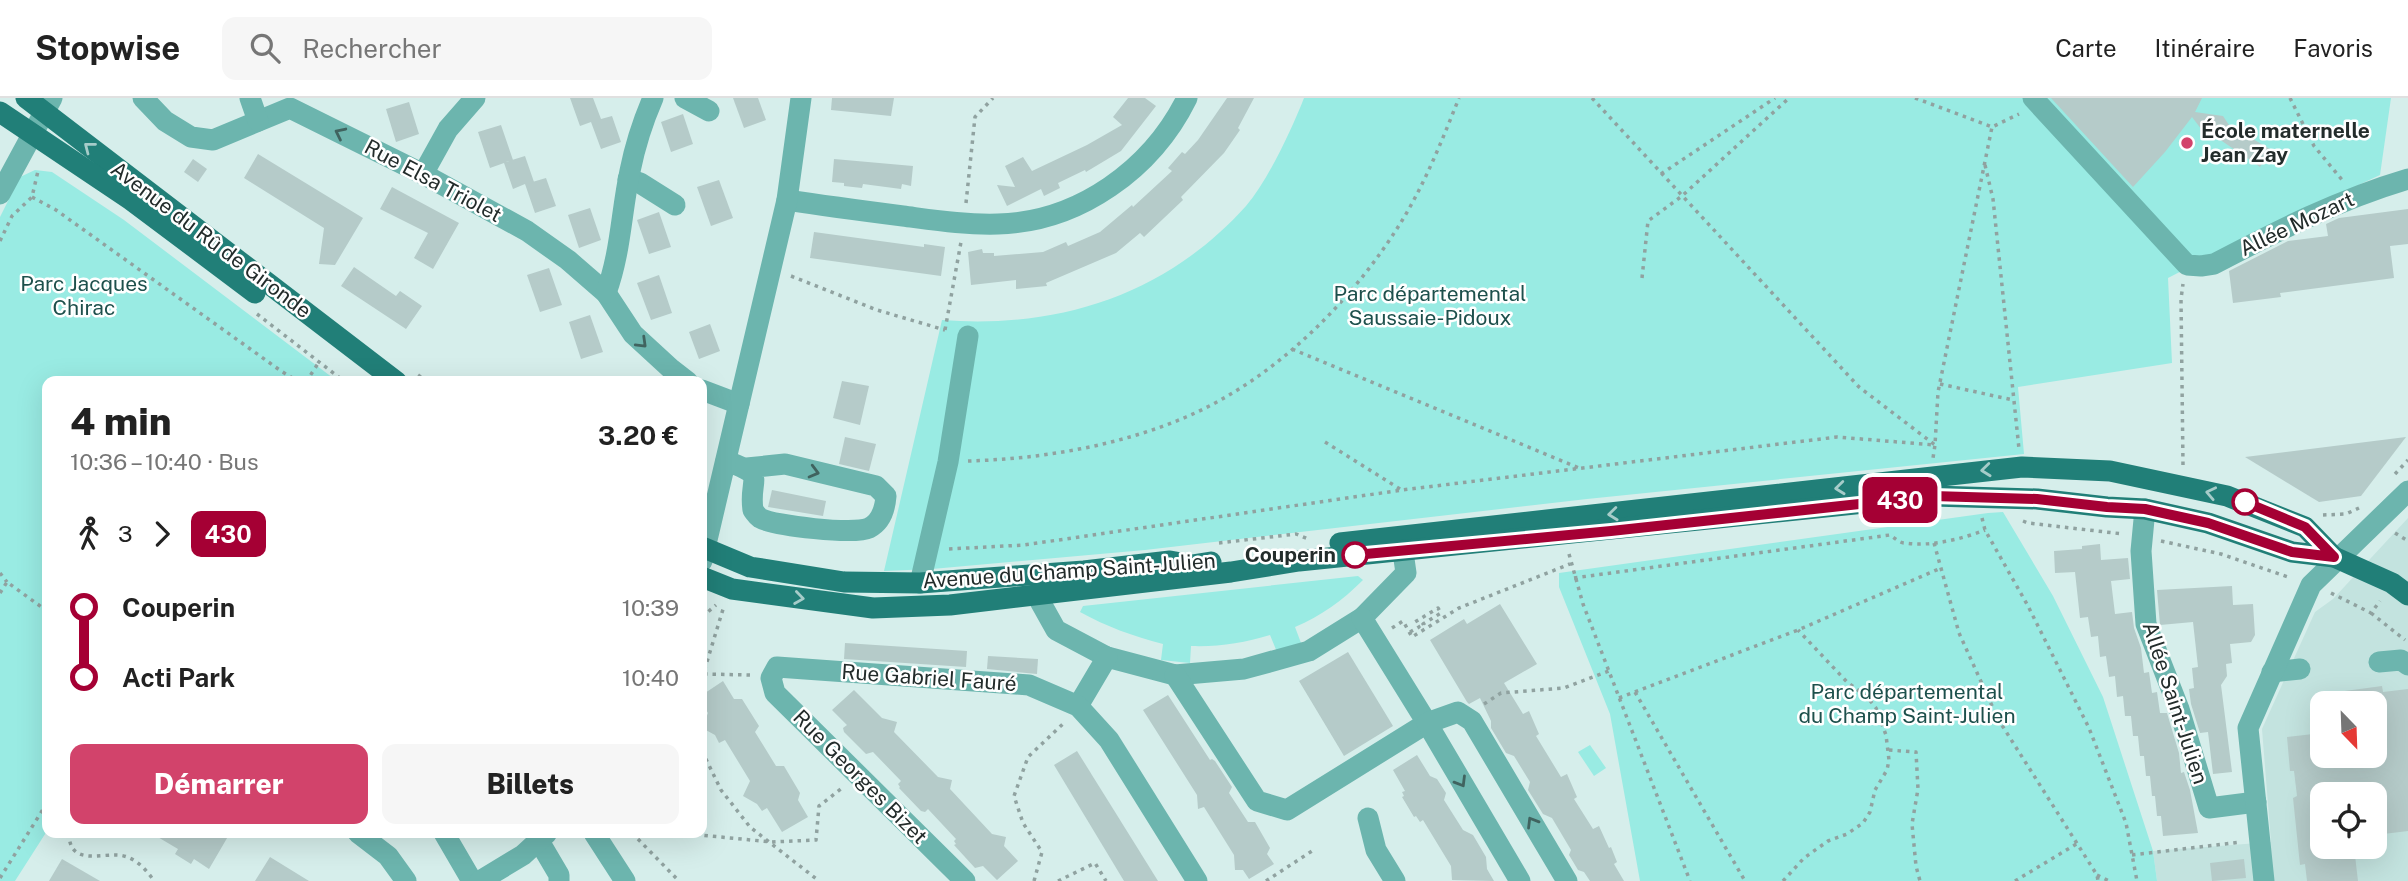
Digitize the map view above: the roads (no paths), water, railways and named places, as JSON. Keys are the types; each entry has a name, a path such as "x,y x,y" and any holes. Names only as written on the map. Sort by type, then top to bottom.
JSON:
{"main road":[{"name":"Avenue du Rû de Gironde","path":"26,98 48,105 389,376"},
{"name":"Avenue du Rû de Gironde","path":"0,112 131,200 367,376"},
{"name":"Avenue du Champ Saint-Julien","path":"707,553 750,567 844,582 920,583 1053,574 1170,561 1192,565 1355,541 2022,467 2110,471 2245,502 2305,527 2337,558"},
{"name":"Avenue du Champ Saint-Julien","path":"707,579 732,589 873,608 950,605 1231,572 1299,561 1933,496 2037,499 2145,509 2208,523 2292,552 2337,558 2392,583 2408,595"},
{"path":"1355,541 1389,543 1403,552"},
{"path":"1037,596 1053,574"}],"street":[{"name":"Rue Elsa Triolet","path":"143,98 165,121 191,137 214,140 292,103 527,230 568,260 606,293 633,334 680,376"},
{"path":"250,98 258,121"},
{"path":"423,174 448,129 475,98"},
{"path":"606,293 616,268 628,179 643,122 653,98"},
{"path":"685,98 709,111"},
{"path":"707,536 787,200 801,98"},
{"path":"787,200 964,224 1000,225 1052,216 1096,195 1130,172 1159,142 1187,98"},
{"name":"Allée Mozart","path":"2035,101 2187,265 2214,264 2291,224 2353,197 2408,179"},
{"path":"0,194 48,105"},
{"path":"628,179 640,183 675,205"},
{"path":"920,583 948,462 968,336"},
{"path":"707,392 740,404"},
{"path":"726,461 747,468 785,464 876,486 886,496 882,516 870,527 854,531 820,529 763,519 753,510 752,497 756,482 747,468"},
{"path":"2264,881 2248,728 2311,585 2408,491"},
{"name":"Allée Saint-Julien","path":"2145,509 2141,536 2146,624 2179,709 2209,808 2256,802"},
{"path":"1037,596 1056,629 1107,657 1175,675 1244,669 1309,651 1362,618 1406,573 1403,552"},
{"path":"1362,618 1376,637 1520,881"},
{"path":"1078,706 1107,657"},
{"path":"2379,662 2401,660 2408,665"},
{"path":"2272,671 2300,669"},
{"name":"Rue Gabriel Fauré","path":"774,672 1029,685 1078,706 1110,740 1198,881"},
{"name":"Rue Georges Bizet","path":"774,672 775,693 965,881"},
{"path":"1175,675 1257,801 1287,810 1427,723 1458,712 1466,715 1567,881"},
{"path":"1368,818 1376,850 1395,881"},
{"path":"365,838 388,856 406,881"},
{"path":"447,838 472,881"},
{"path":"480,881 523,855 542,838"},
{"path":"543,838 559,881"},
{"path":"597,838 625,881"}],"place":[{"name":"École maternelle Jean Zay","path":"2187,143"},
{"name":"Couperin","path":"1355,555"}],"park label":[{"name":"Parc Jacques Chirac","path":"84,296"},
{"name":"Parc départemental Saussaie-Pidoux","path":"1430,306"},
{"name":"Parc départemental du Champ Saint-Julien","path":"1907,704"}]}
